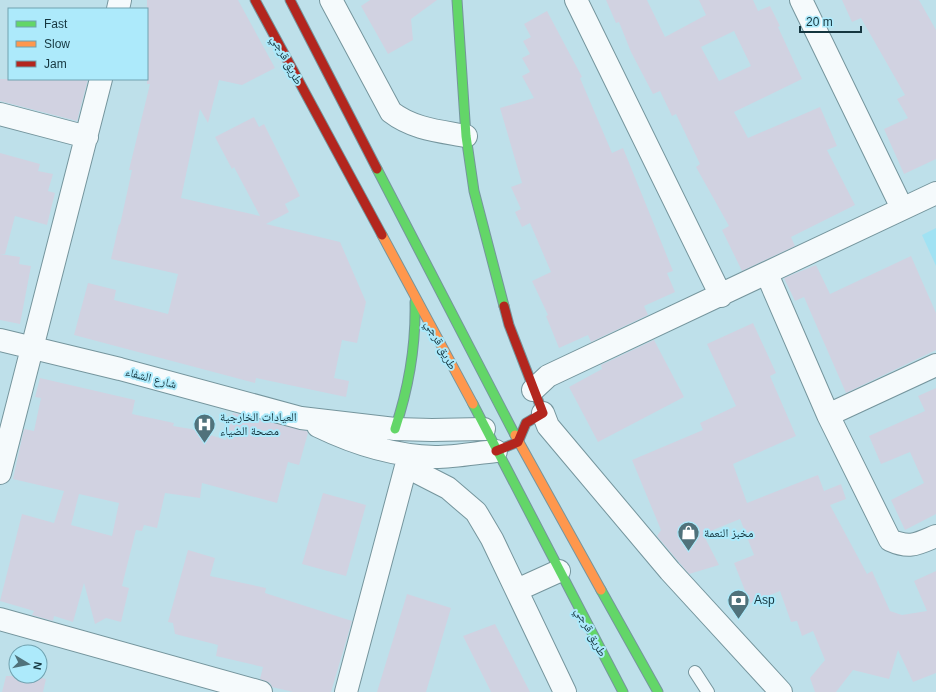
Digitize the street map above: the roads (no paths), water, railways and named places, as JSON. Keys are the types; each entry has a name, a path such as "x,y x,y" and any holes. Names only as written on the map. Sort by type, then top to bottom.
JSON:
{"main road":[{"name":"طريق قرجي","path":"255,0 415,297 495,424 518,442 658,692"},
{"name":"طريق قرجي","path":"290,0 495,424 496,451 623,692"},
{"path":"457,0 466,136 474,191 509,325 533,390 535,418 518,442 496,451"},
{"path":"395,429 406,396 414,360 417,331 415,297"},
{"path":"495,424 535,418"}],"street":[{"path":"331,0 391,112 402,121 420,128 466,136"},
{"path":"576,0 721,296"},
{"path":"801,0 902,208"},
{"path":"0,473 101,80"},
{"path":"0,114 87,137"},
{"path":"533,390 548,376 721,296 936,193"},
{"path":"767,274 828,415 890,540 901,545 913,546 936,536"},
{"name":"شارع الشفاء","path":"0,340 32,349 120,369 301,418 395,429 432,430 495,424"},
{"path":"828,415 936,365"},
{"name":"شارع الشفاء","path":"301,418 351,442 408,461 496,451"},
{"path":"535,418 548,426 670,571 781,692"},
{"path":"346,692 408,461 448,488 476,512 492,539 565,692"},
{"path":"517,590 559,571"},
{"path":"0,619 262,692"}],"lane":[{"path":"695,672 708,692"}],"place":[{"name":"العيادات الخارجية مصحة الضياء","path":"204,444"},
{"name":"مخبز النعمة","path":"688,552"},
{"name":"Asp","path":"739,620"}]}
